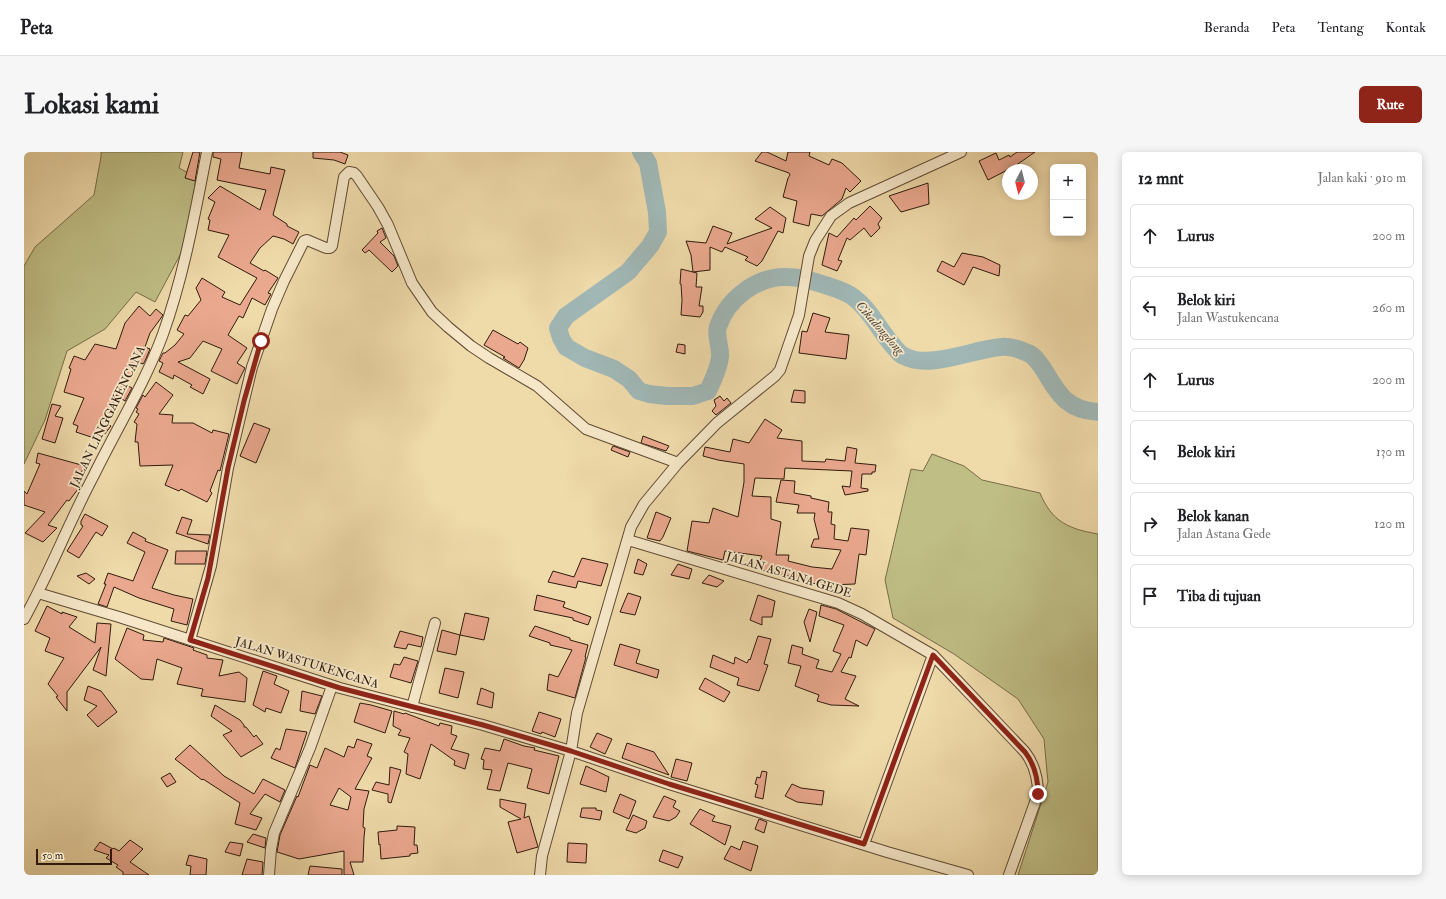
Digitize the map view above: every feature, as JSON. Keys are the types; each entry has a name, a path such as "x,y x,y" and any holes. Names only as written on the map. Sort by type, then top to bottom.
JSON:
{"street":[{"name":"JALAN LINGGAKENCANA","path":"24,619 38,594 93,476 147,372 162,334 174,298 195,212 207,152"},
{"path":"540,875 542,856 571,751 577,713 631,527 640,511 655,490 678,463 717,423 775,376 780,370 796,326 809,256 814,241 831,216 840,208 879,188 961,152"},
{"path":"190,640 208,578 228,468 244,401 261,341 284,281 304,241 307,240 326,248 330,248 332,246 344,177 349,172 354,173 378,207 388,225 412,283 432,312 448,327 471,346 489,358 537,386 586,429 678,463"},
{"name":"JALAN ASTANA GEDE","path":"628,540 838,603 862,614 933,655 1025,752 1031,759 1035,770 1038,783 1038,794 1009,875"},
{"name":"JALAN WASTUKENCANA","path":"38,594 119,617 332,686 483,725 571,751 676,786 968,875"},
{"path":"412,707 435,623"},
{"path":"864,844 933,655"},
{"path":"269,875 274,833 310,748 332,686"}],"shaded area":[{"path":"101,152 183,152 179,168 196,177 187,242 155,302 136,292 105,329 67,351 45,420 24,464 24,266 35,247 94,195"},
{"path":"932,454 964,466 982,480 1040,493 1050,511 1063,522 1078,530 1098,534 1098,875 1018,875 1048,782 1044,739 1018,699 954,654 893,618 885,580 911,469 923,471"}],"building":[{"path":"193,152 200,152 195,181 185,178"},
{"path":"213,152 242,152 239,168 270,174 271,167 285,170 273,215 287,224 287,226 299,232 293,244 284,239 273,236 260,248 250,263 278,278 268,293 271,294 265,305 252,298 243,318 239,316 228,335 247,348 237,363 245,368 237,384 211,371 222,349 203,341 190,358 178,362 210,379 203,394 190,387 192,385 174,375 173,379 159,372 163,363 159,361 163,353 175,345 184,334 177,330 185,315 188,316 201,300 196,288 202,278 225,292 222,297 240,305 257,278 218,257 229,235 208,230 210,220 208,219 215,202 208,198 220,186 260,210 266,190 217,180 221,159 213,157"},
{"path":"313,152 340,152 348,155 345,164 334,160 313,158"},
{"path":"762,152 767,152 786,161 788,152 810,152 809,156 829,165 832,159 842,163 861,181 850,192 846,188 842,199 822,216 811,214 809,226 793,222 797,201 783,197 790,175 789,173 755,161"},
{"path":"1017,152 1035,152 1018,164 1002,164 1002,173 988,180 979,161 996,153 999,160 1009,155 1010,157"},
{"path":"928,183 929,204 901,212 889,196"},
{"path":"870,206 882,218 878,224 880,228 871,237 864,228 850,240 847,238 838,260 842,261 837,271 822,265 829,233 837,237 854,218 856,220"},
{"path":"770,207 786,218 783,233 778,231 762,261 757,266 745,260 748,257 725,247 722,252 710,247 710,270 693,272 691,255 686,241 706,243 713,226 732,233 727,244 772,228 755,219"},
{"path":"382,228 386,238 380,242 394,256 398,266 392,272 369,250 365,253 362,250 378,233 377,231"},
{"path":"962,253 983,257 1000,265 999,276 973,267 964,285 937,271 942,261 954,267"},
{"path":"681,269 697,273 696,287 702,287 699,306 703,306 703,312 700,317 681,315"},
{"path":"139,306 150,316 156,309 163,315 150,333 145,347 150,349 145,361 143,364 138,362 135,367 137,368 126,385 132,388 125,401 116,395 106,424 111,426 100,440 76,432 78,426 73,424 84,398 64,392 71,369 69,368 74,356 85,360 95,344 116,349 125,323"},
{"path":"813,313 830,318 825,332 849,335 846,359 799,353 802,331 807,332"},
{"path":"493,330 518,344 520,342 528,348 524,360 519,368 503,358 505,357 484,345"},
{"path":"678,344 685,345 685,354 676,352"},
{"path":"156,382 173,395 159,414 173,415 172,423 193,423 212,433 213,430 229,434 220,471 218,470 210,491 212,493 207,502 181,489 179,491 165,485 173,465 140,466 138,442 135,442 137,424 134,422 139,414 136,412 138,409 136,408 143,395 145,397"},
{"path":"794,390 805,391 805,403 791,402"},
{"path":"720,396 724,401 727,398 731,403 716,415 712,411 716,406 714,400"},
{"path":"52,404 61,406 55,416 63,418 55,443 42,439"},
{"path":"765,419 782,430 777,438 802,441 802,461 825,462 826,459 845,461 847,447 857,449 855,463 876,465 875,472 872,472 872,474 862,474 861,488 868,489 868,491 845,495 842,486 850,487 852,471 785,468 784,479 755,478 752,496 771,497 771,519 781,522 776,555 789,555 788,561 812,567 832,569 841,550 811,547 814,539 819,539 814,519 815,513 797,513 799,505 776,502 781,480 795,481 794,493 811,496 811,498 829,502 828,512 832,512 831,524 835,525 834,539 848,541 851,528 869,530 866,555 859,554 855,584 828,585 801,582 793,577 771,573 762,570 763,563 759,563 762,556 725,551 723,560 687,551 692,521 709,523 713,508 738,517 744,482 744,464 703,456 705,447 730,452 733,439 749,443"},
{"path":"254,423 270,429 256,463 240,456"},
{"path":"643,436 669,446 666,451 641,443"},
{"path":"613,446 630,452 628,457 611,450"},
{"path":"38,453 85,466 76,481 81,485 69,501 67,500 48,525 57,528 43,542 25,533 45,512 24,505 24,491 27,494 40,464 36,463"},
{"path":"656,512 671,518 660,541 647,538"},
{"path":"85,514 108,526 102,536 96,532 79,558 67,551 83,526 81,525 81,521"},
{"path":"182,517 192,520 187,534 210,535 208,544 176,533"},
{"path":"133,532 146,539 145,541 168,550 152,588 193,599 187,625 171,621 174,609 139,598 114,587 107,607 98,604 106,584 104,584 108,573 133,581 145,552 127,543"},
{"path":"176,551 207,551 205,564 175,564"},
{"path":"582,558 608,564 601,586 578,581 576,588 548,582 553,571 574,577"},
{"path":"638,559 647,564 643,575 634,573"},
{"path":"678,564 692,569 689,579 671,575"},
{"path":"86,573 95,579 89,584 77,576"},
{"path":"709,575 724,581 717,587 702,583"},
{"path":"628,593 641,597 635,615 620,612"},
{"path":"537,595 565,602 563,607 591,617 588,625 573,620 573,618 534,610"},
{"path":"758,595 775,601 772,617 762,617 762,625 750,620"},
{"path":"821,605 836,609 875,629 867,646 856,640 851,658 849,657 841,672 856,676 845,699 859,706 831,705 817,701 819,695 795,686 801,666 788,663 792,645 803,648 802,654 819,660 816,668 832,672 841,654 833,651 844,625 819,616"},
{"path":"47,606 62,614 62,612 77,617 69,627 95,643 97,623 111,624 106,676 93,670 101,647 67,692 67,711 56,697 58,696 48,684 64,658 45,651 50,638 35,631"},
{"path":"809,609 817,612 810,642 804,622"},
{"path":"465,613 489,618 484,640 460,635"},
{"path":"535,626 570,638 570,640 588,645 575,698 547,690 549,674 558,677 572,650 550,645 550,643 529,636"},
{"path":"127,628 144,635 143,640 163,642 164,638 194,648 193,650 207,655 207,658 223,660 219,676 239,672 247,678 245,702 201,696 203,689 177,684 182,668 157,659 153,680 141,679 115,659"},
{"path":"442,630 460,635 456,655 437,651"},
{"path":"400,631 423,637 421,647 408,644 406,649 394,647"},
{"path":"758,636 771,639 764,664 768,665 759,691 737,685 739,678 710,667 713,655 734,664 735,657 747,663 749,659 750,660"},
{"path":"620,644 640,650 636,663 659,670 657,678 614,665"},
{"path":"404,657 418,661 411,683 390,677 394,664 400,665"},
{"path":"445,668 464,672 458,698 439,693"},
{"path":"263,671 277,676 274,684 289,691 281,713 266,708 265,712 253,705"},
{"path":"705,678 730,692 724,702 699,689"},
{"path":"88,686 101,691 117,712 98,727 87,715 97,706 84,700"},
{"path":"481,688 494,693 492,708 477,704"},
{"path":"302,691 322,696 315,714 300,711"},
{"path":"360,703 392,711 385,733 354,722"},
{"path":"215,705 240,720 244,727 246,727 254,737 256,735 263,744 241,757 223,735 232,731 211,716"},
{"path":"394,711 405,713 439,726 440,723 452,726 451,734 457,736 451,749 469,754 465,769 454,765 455,761 431,744 420,779 406,774 408,754 404,752 410,738 398,735 401,730 393,726"},
{"path":"539,712 561,719 555,737 542,732 541,734 532,731"},
{"path":"286,729 307,732 295,768 271,758 276,748 280,750"},
{"path":"597,733 612,739 605,754 590,747"},
{"path":"357,739 372,744 367,756 372,758 355,789 369,791 364,809 363,827 365,828 363,862 350,862 354,875 344,875 344,851 299,859 277,852 280,835 297,796 298,797 310,765 317,768 325,748 344,757 348,746 354,748","holes":["339,788 351,797 348,810 330,805"]},
{"path":"504,739 535,748 534,750 559,756 549,794 527,788 532,769 508,763 500,791 487,789 492,770 483,769 484,760 481,759 485,748 500,751"},
{"path":"627,743 654,752 669,775 622,758"},
{"path":"190,745 224,776 254,794 263,779 285,790 280,802 265,794 250,814 262,818 256,830 235,824 240,803 203,779 202,780 175,759"},
{"path":"676,759 692,763 687,781 671,777"},
{"path":"586,766 609,777 606,792 580,784"},
{"path":"390,767 401,770 391,803 388,802 388,794 372,790 376,782 389,785"},
{"path":"762,771 767,772 763,799 755,797 758,785 755,784 757,777 760,778"},
{"path":"170,773 176,782 167,787 161,778"},
{"path":"792,784 801,788 824,791 822,805 797,802 785,796"},
{"path":"620,794 636,801 629,819 613,812"},
{"path":"664,796 676,801 673,807 680,811 676,817 669,821 653,817"},
{"path":"500,799 526,804 524,818 529,816 538,847 517,853 508,822 521,819 500,807"},
{"path":"582,808 596,808 596,810 602,811 600,820 580,817"},
{"path":"700,809 715,816 712,821 731,826 725,845 690,824"},
{"path":"633,815 647,821 645,828 636,833 626,830"},
{"path":"759,819 767,822 764,833 755,829"},
{"path":"397,826 415,827 414,845 417,845 418,853 410,854 410,856 381,859 378,832 397,830"},
{"path":"253,834 266,838 265,848 247,842"},
{"path":"130,840 143,849 130,862 149,875 123,875 123,872 116,867 118,865 106,858 109,855 94,850 100,842 119,851"},
{"path":"743,841 758,846 751,871 724,859 731,846 740,850"},
{"path":"230,842 243,844 240,856 225,852"},
{"path":"568,843 587,844 586,863 567,862"},
{"path":"663,850 683,857 678,868 659,861"},
{"path":"189,855 207,859 206,875 190,875 191,866 186,865"},
{"path":"247,859 263,862 262,875 242,875"},
{"path":"310,866 342,869 342,875 308,875"}],"waterway":[{"name":"Cikadongdong","path":"641,152 648,163 657,212 658,232 650,246 628,272 566,316 558,328 566,347 585,358 614,369 629,379 639,391 667,396 693,396 708,391 716,374 719,361 720,353 717,330 728,307 745,291 754,285 765,280 792,277 816,282 850,295 865,308 899,353 914,360 939,360 990,349 1005,347 1015,348 1031,354 1035,358 1054,387 1065,400 1087,411 1098,412"}],"route":[{"path":"261,341 252,367 228,468 211,566 190,640 340,688 483,725 571,751 669,784 864,844 933,655 1031,759 1038,783 1038,794"}]}
